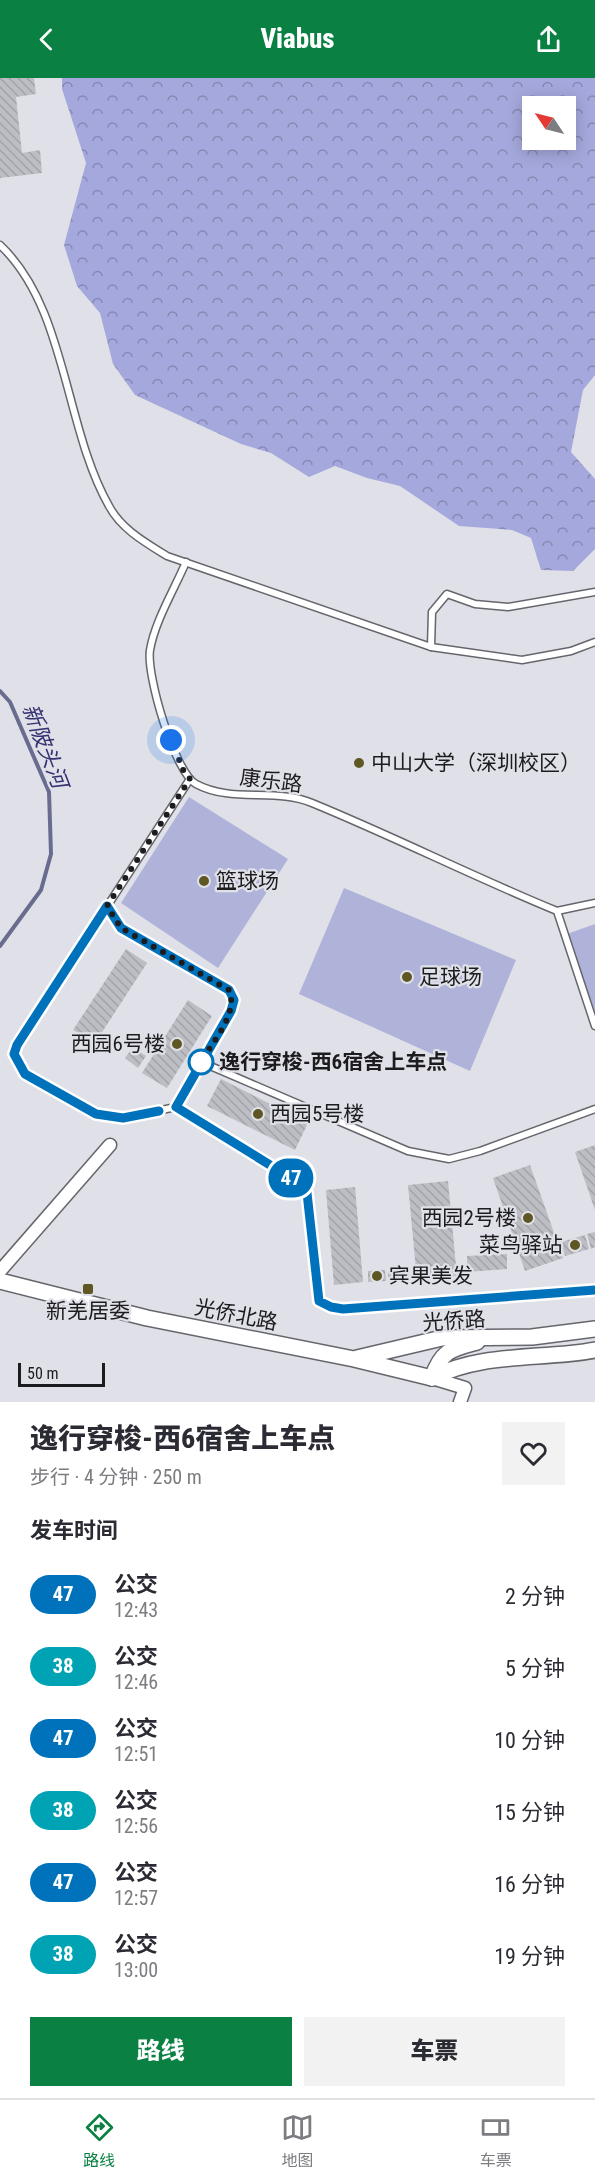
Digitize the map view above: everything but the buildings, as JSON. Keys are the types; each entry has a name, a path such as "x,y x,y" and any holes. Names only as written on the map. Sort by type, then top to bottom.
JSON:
{"street":[{"path":"0,1271 110,1145"},
{"name":"光侨北路","path":"0,1281 147,1318 354,1359 432,1378 465,1388 460,1402"},
{"path":"589,1331 591,1351"},
{"name":"光侨路","path":"354,1359 442,1338 487,1339 589,1331"},
{"path":"432,1378 437,1364 448,1351 487,1339"},
{"name":"光侨路","path":"432,1378 461,1364 534,1359 591,1351"}],"lane":[{"path":"0,245 10,255 40,302 87,451 109,507 137,538 167,556 431,647 522,660 570,651 595,642"},
{"path":"186,562 150,651 150,674 165,723 184,772 190,779 17,1045 14,1054 17,1062 25,1074 96,1114 123,1118 176,1107 296,1181 307,1193 319,1301 325,1305 343,1309 595,1290"},
{"path":"431,647 432,612 447,594 475,604 508,608 595,592"},
{"name":"康乐路","path":"190,779 196,784 216,791 307,800 556,912"},
{"path":"595,903 556,912 595,1026"},
{"path":"107,906 121,928 229,990 234,1000 231,1011 176,1107"},
{"path":"201,1062 408,1151 449,1159 480,1151 595,1109"}],"green space":[{"path":"62,78 595,78 595,375 583,390 571,452 595,479 595,549 573,571 541,570 531,538 512,530 459,526 400,486 367,478 335,466 309,477 271,453 241,444 135,395 113,364 100,313 77,286 64,245 86,163 62,89"}],"shaded area":[{"name":"篮球场","path":"189,797 288,859 218,968 121,903"},
{"name":"足球场","path":"344,888 516,960 470,1071 299,994"},
{"path":"595,924 595,1014 567,934"}],"waterway":[{"name":"新陂头河","path":"0,691 10,702 49,792 51,854 41,890 0,946"}],"bus line":[{"name":"47","path":"159,1111 123,1118 96,1114 25,1074 14,1054 17,1045 107,906 121,928 229,990 234,1000 231,1011 176,1107 296,1181 307,1193 319,1301 331,1307 343,1309 595,1290"}],"place":[{"name":"中山大学（深圳校区）","path":"359,763"},
{"name":"篮球场","path":"204,881"},
{"name":"足球场","path":"407,977"},
{"name":"西园6号楼","path":"177,1044"},
{"name":"逸行穿梭-西6宿舍上车点","path":"201,1062"},
{"name":"西园5号楼","path":"258,1114"},
{"name":"西园2号楼","path":"528,1218"},
{"name":"菜鸟驿站","path":"575,1245"},
{"name":"宾果美发","path":"377,1276"},
{"name":"新羌居委","path":"88,1289"}],"route":[{"path":"171,740 184,772 190,779 107,906 121,928 229,990 234,1000 231,1011 201,1062"}]}
